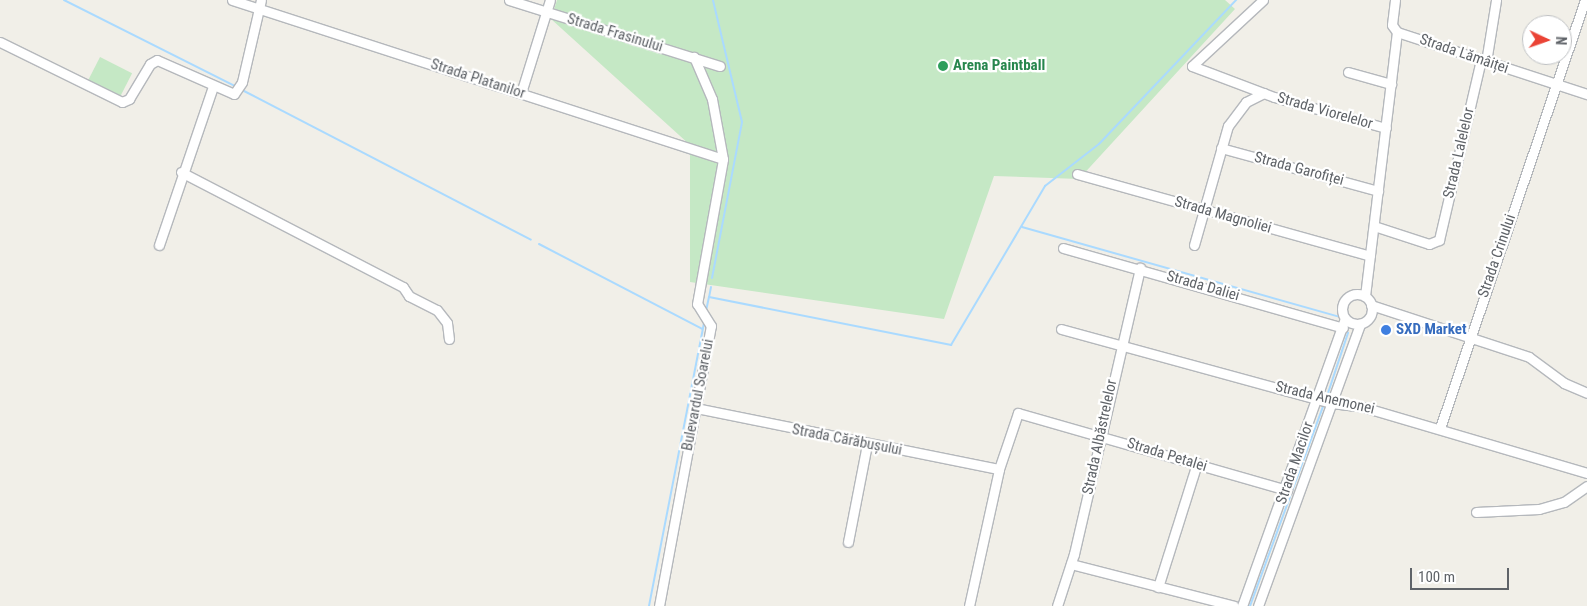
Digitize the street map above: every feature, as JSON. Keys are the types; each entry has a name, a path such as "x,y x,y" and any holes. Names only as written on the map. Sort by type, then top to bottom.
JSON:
{"street":[{"name":"Strada Platanilor","path":"232,0 260,4 723,159"},
{"name":"Strada Frasinului","path":"509,0 720,66"},
{"path":"521,92 550,0"},
{"name":"Strada Viorelelor","path":"1263,0 1192,66 1264,93 1386,128"},
{"path":"1365,296 1347,297 1341,308 1344,323 1360,324 1371,314 1371,305 1365,296 1397,32 1392,25 1395,0"},
{"name":"Strada Lalelelor","path":"1374,226 1435,243 1484,61 1496,0"},
{"name":"Strada Crinului","path":"1440,428 1585,0"},
{"path":"0,42 122,102 129,99 150,64 157,60 234,94 242,82 260,4"},
{"name":"Strada Lămâiței","path":"1397,32 1587,94"},
{"path":"694,57 712,99 723,159"},
{"path":"1348,72 1391,84"},
{"path":"159,245 181,172 213,86"},
{"path":"1194,245 1221,148 1237,112 1264,93"},
{"name":"Strada Garofiței","path":"1221,148 1378,191"},
{"name":"Bulevardul Soarelui","path":"659,606 711,326 699,314 698,288 723,159"},
{"path":"181,172 403,287 409,296 437,310 447,323 450,339"},
{"name":"Strada Magnoliei","path":"1077,174 1370,256"},
{"name":"Strada Daliei","path":"1063,248 1344,323"},
{"name":"Strada Albăstrelelor","path":"1057,606 1071,564 1099,434 1140,268"},
{"path":"1371,305 1539,361 1564,384 1587,392"},
{"name":"Strada Macilor","path":"1258,606 1325,401 1344,323"},
{"name":"Strada Macilor","path":"1242,606 1287,490 1360,324"},
{"name":"Strada Anemonei","path":"1061,329 1121,343 1325,401 1362,406 1440,428 1587,474"},
{"name":"Strada Cărăbușului","path":"696,408 867,444 999,468"},
{"name":"Strada Petalei","path":"999,468 1018,413 1099,434 1287,490"},
{"path":"848,542 867,444"},
{"path":"1158,587 1197,464"},
{"path":"969,606 999,468"},
{"path":"1476,512 1539,510 1564,502 1587,486"},
{"path":"1071,564 1234,606"}],"green space":[{"path":"557,0 1225,0 1235,9 1079,179 994,176 944,319 690,282 690,145 551,19"},
{"path":"100,57 132,73 119,98 87,82"}],"waterway":[{"path":"64,0 235,86"},
{"path":"712,278 742,122 713,0"},
{"path":"711,287 709,297 951,345 1045,186 1099,144 1236,0"},
{"path":"244,91 531,240"},
{"path":"1022,227 1339,317"},
{"path":"539,244 702,329"},
{"path":"706,311 709,297"},
{"path":"649,606 704,323"},
{"path":"1326,399 1348,333"},
{"path":"1250,606 1324,404"}],"place":[{"name":"Arena Paintball","path":"943,66"},
{"name":"SXD Market","path":"1386,330"}]}
